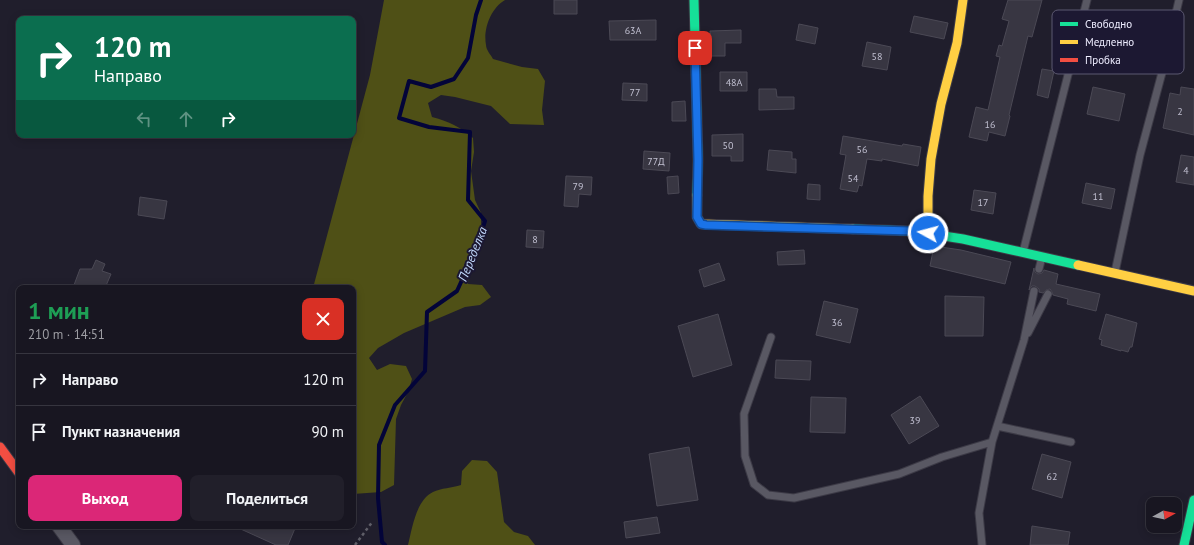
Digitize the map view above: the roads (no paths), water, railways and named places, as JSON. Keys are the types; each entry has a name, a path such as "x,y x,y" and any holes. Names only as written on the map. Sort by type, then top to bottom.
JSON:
{"street":[{"path":"694,0 698,160 697,217 701,224 911,231 928,233 963,239 1042,257 1055,263 1114,273 1194,291"},
{"path":"928,233 928,196 931,159 941,104 957,43 963,0"},
{"path":"0,447 16,468"},
{"path":"1184,545 1194,500"},
{"path":"61,529 73,545"}],"lane":[{"path":"1084,10 1087,0"},
{"path":"1177,10 1179,0"},
{"path":"1023,253 1068,74"},
{"path":"1114,273 1140,155 1162,74"},
{"path":"1039,269 1042,257"},
{"path":"982,545 979,513 992,442 1024,340 1034,291"},
{"path":"1024,340 1048,294"},
{"path":"771,337 744,414 745,456 754,484 768,495 794,498 899,474 942,457 992,442"},
{"path":"997,426 1071,442"}],"waterway":[{"name":"Переделка","path":"385,545 382,542 378,498 379,445 395,405 425,371 427,312 457,291 477,247 485,221 468,200 470,132 429,127 399,118 409,81 431,87 454,79 468,58 476,15 481,0"}]}
